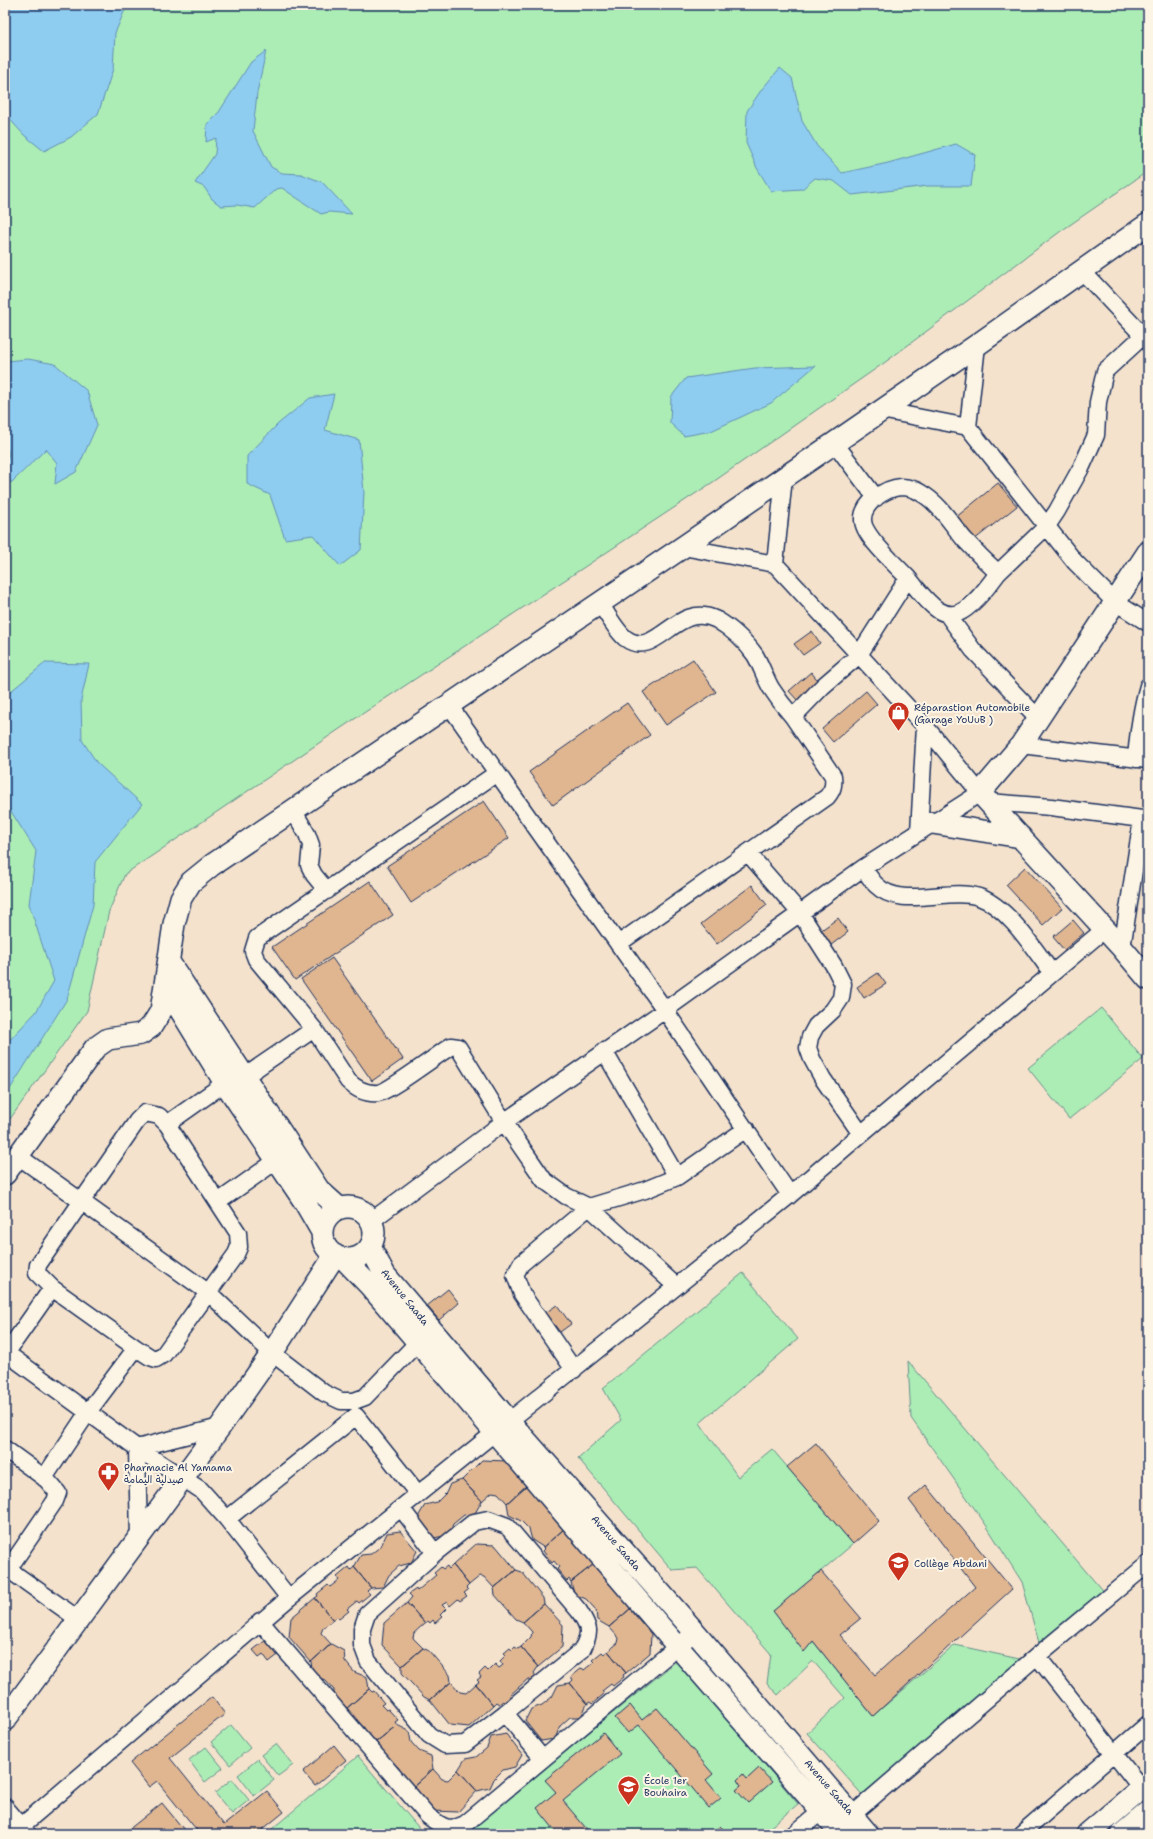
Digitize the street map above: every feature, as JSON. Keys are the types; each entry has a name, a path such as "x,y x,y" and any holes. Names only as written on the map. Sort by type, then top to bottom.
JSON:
{"main road":[{"path":"1088,1834 1145,1786"},
{"path":"1123,1834 1148,1813"}],"street":[{"path":"5,1174 95,1048 108,1039 141,1034 151,1027 161,1011 174,924 181,898 191,882 212,865 683,547 1147,226"},
{"path":"998,573 978,554 939,507 923,494 912,488 901,487 891,489 876,498 869,504 864,512 863,521 866,530 876,543 928,601 938,610 947,614 963,612 985,591 998,573 1047,526 1082,466 1096,435 1098,402 1105,372 1145,338 1082,270"},
{"path":"968,427 977,345"},
{"path":"881,410 968,427 1075,562 1115,602 1148,623"},
{"path":"834,442 876,498"},
{"path":"775,564 784,477"},
{"path":"683,547 775,564 925,726 985,797 1105,929 1148,979"},
{"path":"372,1221 504,1122 665,1010 863,868 926,828 985,797 1148,552"},
{"path":"794,717 824,686 859,655 908,578"},
{"path":"600,603 625,638 636,643 645,644 680,620 696,616 715,620 726,626 755,655 770,687 780,703 794,717 833,776 834,784 832,792 827,797 618,944"},
{"path":"947,614 973,650 1038,718"},
{"path":"1021,745 1142,760 1139,728 1143,701 1148,686"},
{"path":"449,705 665,1010 790,1195"},
{"path":"925,726 926,828"},
{"path":"497,773 258,938 253,951 256,959 314,1029 354,1088 369,1093 380,1093 451,1046 458,1047 504,1122 544,1180 566,1196 589,1207 676,1286"},
{"path":"985,797 1145,819 1122,948"},
{"path":"293,810 307,834 311,845 309,865 314,875 327,890"},
{"path":"926,828 1021,837"},
{"path":"748,852 800,913 834,966 843,984 841,998 833,1010 816,1026 810,1037 808,1048 823,1079 860,1134"},
{"path":"863,868 876,885 892,895 908,897 950,894 979,897 998,908 1017,927 1052,973"},
{"path":"5,1806 20,1831 260,1621 790,1195 860,1134 1105,929"},
{"path":"169,962 235,1080"},
{"path":"165,985 235,1080 285,1157 304,1201 322,1232 326,1245 339,1256 358,1257 370,1247 374,1238 372,1221 358,1208 339,1208 328,1217 323,1225 322,1232"},
{"path":"167,1124 314,1029"},
{"path":"604,1051 677,1177"},
{"path":"146,1114 159,1116 167,1124 238,1232 239,1247 236,1254 209,1293 164,1354 156,1359 136,1348 52,1288 37,1273 38,1266 137,1121 146,1114"},
{"path":"574,1370 522,1294 515,1275 521,1264 589,1207 645,1190 677,1177 746,1130"},
{"path":"18,1156 209,1293 272,1353 324,1393 355,1409 418,1494"},
{"path":"218,1202 285,1157"},
{"path":"285,1157 339,1208"},
{"name":"Avenue Saada","path":"370,1247 385,1275 502,1427 678,1647 841,1834"},
{"path":"5,1720 13,1702 139,1538 220,1427 339,1256"},
{"name":"Avenue Saada","path":"339,1256 370,1286 418,1342 502,1427 695,1632 868,1834"},
{"path":"52,1288 5,1354 137,1448 201,1490 227,1519 289,1598"},
{"path":"227,1519 355,1409 418,1342"},
{"path":"44,1478 88,1412 136,1348"},
{"path":"137,1448 220,1427"},
{"path":"137,1448 139,1538"},
{"path":"5,1449 44,1478 58,1493 56,1501 6,1570 78,1619"},
{"path":"400,1508 435,1553"},
{"path":"488,1519 507,1526 579,1611 588,1625 588,1637 582,1650 505,1713 465,1744 446,1745 429,1735 368,1661 362,1645 362,1629 367,1614 435,1553 474,1522 488,1519"},
{"path":"794,1834 822,1812 852,1815 1037,1656 1148,1564"},
{"path":"260,1621 428,1816 441,1826 455,1829 465,1824 695,1632"},
{"path":"1037,1656 1113,1753 1145,1786"},
{"path":"505,1713 543,1759"},
{"path":"1021,1834 1148,1724"}],"green space":[{"path":"5,5 1148,5 1148,171 1061,231 884,363 713,482 356,718 125,874 109,911 87,1011 5,1126"},
{"path":"1101,1008 1143,1059 1069,1119 1028,1068"},
{"path":"743,1273 798,1339 700,1423 738,1477 772,1449 853,1544 774,1611 804,1651 813,1641 873,1716 955,1645 1024,1660 867,1800 807,1733 845,1698 813,1661 778,1695 767,1683 771,1654 697,1568 672,1570 578,1458 621,1420 603,1388"},
{"path":"908,1361 1106,1595 1041,1650 1022,1582 986,1525 911,1418"},
{"path":"678,1660 798,1804 762,1834 464,1834"},
{"path":"231,1725 250,1748 230,1765 211,1742"},
{"path":"276,1744 293,1765 278,1776 261,1755"},
{"path":"206,1747 223,1768 205,1782 189,1760"},
{"path":"358,1756 424,1834 266,1834"},
{"path":"258,1759 274,1780 254,1796 238,1775"},
{"path":"232,1779 249,1800 232,1814 215,1793"}],"water":[{"path":"5,5 127,5 115,33 113,69 98,114 71,137 44,151 24,135 5,114"},
{"path":"266,51 257,93 253,131 271,167 282,173 301,174 322,182 352,214 329,212 321,214 282,188 276,189 255,208 237,205 221,206 212,199 204,187 195,183 215,154 216,138 206,142 207,124 219,112 251,62"},
{"path":"780,68 792,78 802,121 817,146 842,173 888,163 956,144 975,155 971,186 928,186 852,195 834,181 815,178 802,189 771,191 757,168 746,143 747,111 762,89"},
{"path":"28,359 55,364 87,391 97,425 76,472 55,484 57,463 46,449 11,483 6,472 5,465 9,454 5,442 5,361"},
{"path":"815,366 771,403 711,431 684,436 670,423 671,397 686,378 755,368"},
{"path":"334,394 325,430 359,440 364,492 361,550 340,566 313,535 285,539 270,495 247,484 247,456 278,424 310,398"},
{"path":"45,663 89,664 81,700 82,740 97,763 142,804 95,862 93,905 67,999 5,1097 5,1045 36,1012 54,981 29,904 36,851 12,813 5,805 5,696"}],"building":[{"path":"998,483 1017,506 974,540 955,518"},
{"path":"812,631 820,643 803,655 794,644"},
{"path":"693,659 716,692 666,725 643,692"},
{"path":"811,672 820,683 798,701 789,691"},
{"path":"866,691 877,704 833,742 822,729"},
{"path":"627,703 650,735 553,805 529,772"},
{"path":"484,801 509,838 411,903 387,866"},
{"path":"1025,867 1062,908 1043,925 1006,885"},
{"path":"370,881 393,915 295,980 272,947"},
{"path":"752,885 767,905 717,944 701,924"},
{"path":"838,918 848,932 826,949 816,934"},
{"path":"1073,920 1084,933 1064,950 1053,937"},
{"path":"332,958 403,1059 372,1081 301,979"},
{"path":"878,973 886,984 864,998 857,987"},
{"path":"448,1289 459,1303 439,1320 427,1306"},
{"path":"557,1305 571,1324 560,1332 545,1313"},
{"path":"816,1443 879,1521 853,1544 787,1467"},
{"path":"482,1460 506,1461 527,1485 507,1503 498,1493 492,1492 482,1501 462,1480"},
{"path":"462,1480 482,1501 475,1513 464,1515 453,1524 449,1535 434,1538 418,1517 425,1505 437,1502 446,1493 450,1484"},
{"path":"527,1485 539,1491 541,1504 550,1512 561,1518 564,1529 543,1547 532,1540 529,1529 521,1521 509,1515 507,1503"},
{"path":"926,1485 1012,1589 873,1716 813,1641 804,1652 773,1611 821,1571 861,1618 840,1635 875,1675 975,1587 909,1500"},
{"path":"564,1529 594,1564 571,1582 569,1579 567,1581 557,1569 559,1567 554,1561 552,1563 543,1551 545,1549 543,1547"},
{"path":"400,1531 417,1551 411,1563 399,1566 389,1575 383,1587 371,1588 354,1567 361,1555 371,1554 381,1546 387,1533"},
{"path":"476,1544 495,1545 516,1570 494,1588 484,1577 480,1576 469,1585 453,1565"},
{"path":"594,1564 606,1570 606,1581 616,1591 627,1595 630,1609 609,1627 597,1620 596,1610 586,1599 574,1594 571,1582"},
{"path":"453,1565 469,1585 466,1588 468,1590 464,1593 467,1596 460,1601 458,1599 450,1606 447,1602 442,1605 446,1609 440,1615 442,1617 435,1623 433,1620 430,1623 428,1621 425,1623 407,1603 412,1597 409,1594 416,1589 417,1591 436,1575 434,1573 441,1567 443,1569 447,1566 449,1569"},
{"path":"349,1567 351,1570 354,1567 371,1588 367,1591 370,1594 359,1603 357,1601 347,1609 349,1611 339,1619 337,1617 333,1620 315,1598 318,1596 317,1594 328,1585 330,1587 339,1580 337,1577"},
{"path":"516,1570 522,1572 543,1598 544,1604 523,1622 516,1619 495,1595 494,1588"},
{"path":"315,1598 333,1620 323,1628 321,1633 331,1644 311,1662 289,1637 291,1618"},
{"path":"407,1603 425,1623 414,1633 413,1638 423,1648 402,1666 382,1645 384,1623"},
{"path":"544,1604 563,1625 562,1647 538,1667 521,1647 531,1637 532,1632 523,1622"},
{"path":"630,1609 651,1634 650,1653 626,1673 608,1651 618,1643 619,1638 609,1627"},
{"path":"266,1640 278,1655 269,1662 263,1654 259,1657 253,1650"},
{"path":"331,1644 344,1651 345,1661 354,1672 367,1677 369,1689 347,1708 334,1701 334,1690 325,1680 313,1675 311,1662"},
{"path":"515,1647 518,1649 521,1647 538,1667 534,1673 536,1676 530,1682 528,1679 510,1695 511,1697 504,1703 503,1701 499,1704 496,1702 493,1705 476,1684 479,1682 477,1680 481,1677 479,1674 485,1668 488,1671 495,1664 499,1668 503,1665 500,1661 506,1655 504,1653 510,1648 512,1650"},
{"path":"423,1648 429,1651 450,1675 451,1682 430,1700 424,1697 402,1673 402,1666"},
{"path":"608,1651 626,1673 623,1675 624,1677 613,1686 611,1684 602,1691 604,1694 592,1704 590,1702 587,1704 570,1683 573,1680 571,1677 582,1668 584,1670 594,1662 592,1660 602,1652 604,1654"},
{"path":"451,1682 460,1692 466,1693 476,1684 493,1705 469,1727 450,1725 430,1700"},
{"path":"570,1683 587,1704 581,1717 570,1717 560,1726 555,1739 541,1741 525,1721 531,1709 542,1705 552,1697 558,1685"},
{"path":"369,1689 372,1692 374,1691 384,1703 381,1705 386,1710 388,1709 398,1720 395,1722 397,1725 376,1742 374,1739 371,1741 363,1731 365,1729 358,1721 355,1723 347,1712 349,1710 347,1708"},
{"path":"212,1697 225,1714 170,1758 224,1825 267,1791 284,1812 257,1834 255,1831 252,1834 200,1834 157,1781 149,1787 130,1763"},
{"path":"630,1705 642,1720 657,1708 713,1774 706,1780 721,1798 709,1808 639,1725 628,1733 615,1718"},
{"path":"397,1725 409,1731 411,1742 419,1751 431,1756 433,1769 413,1787 401,1781 399,1768 390,1759 379,1754 376,1742"},
{"path":"603,1733 620,1754 563,1801 591,1834 558,1834 537,1808 556,1792 545,1780"},
{"path":"506,1734 522,1755 515,1767 503,1770 494,1779 490,1788 477,1791 458,1770 465,1759 476,1757 487,1748 491,1737"},
{"path":"334,1745 346,1760 315,1786 303,1772"},
{"path":"759,1768 772,1782 748,1803 736,1790 741,1786 737,1780 743,1774 747,1779"},
{"path":"433,1769 442,1779 448,1780 458,1770 477,1791 458,1812 434,1811 413,1787"},
{"path":"162,1803 185,1831 182,1834 123,1834"},
{"path":"720,1826 728,1834 711,1834"}],"place":[{"name":"Réparastion Automobile (Garage YoUuB )","path":"899,732"},
{"name":"Pharmacie Al Yamama صيدلية اليمامة","path":"108,1492"},
{"name":"Collège Abdani","path":"899,1582"},
{"name":"École 1er Bouhaira","path":"628,1806"}]}
